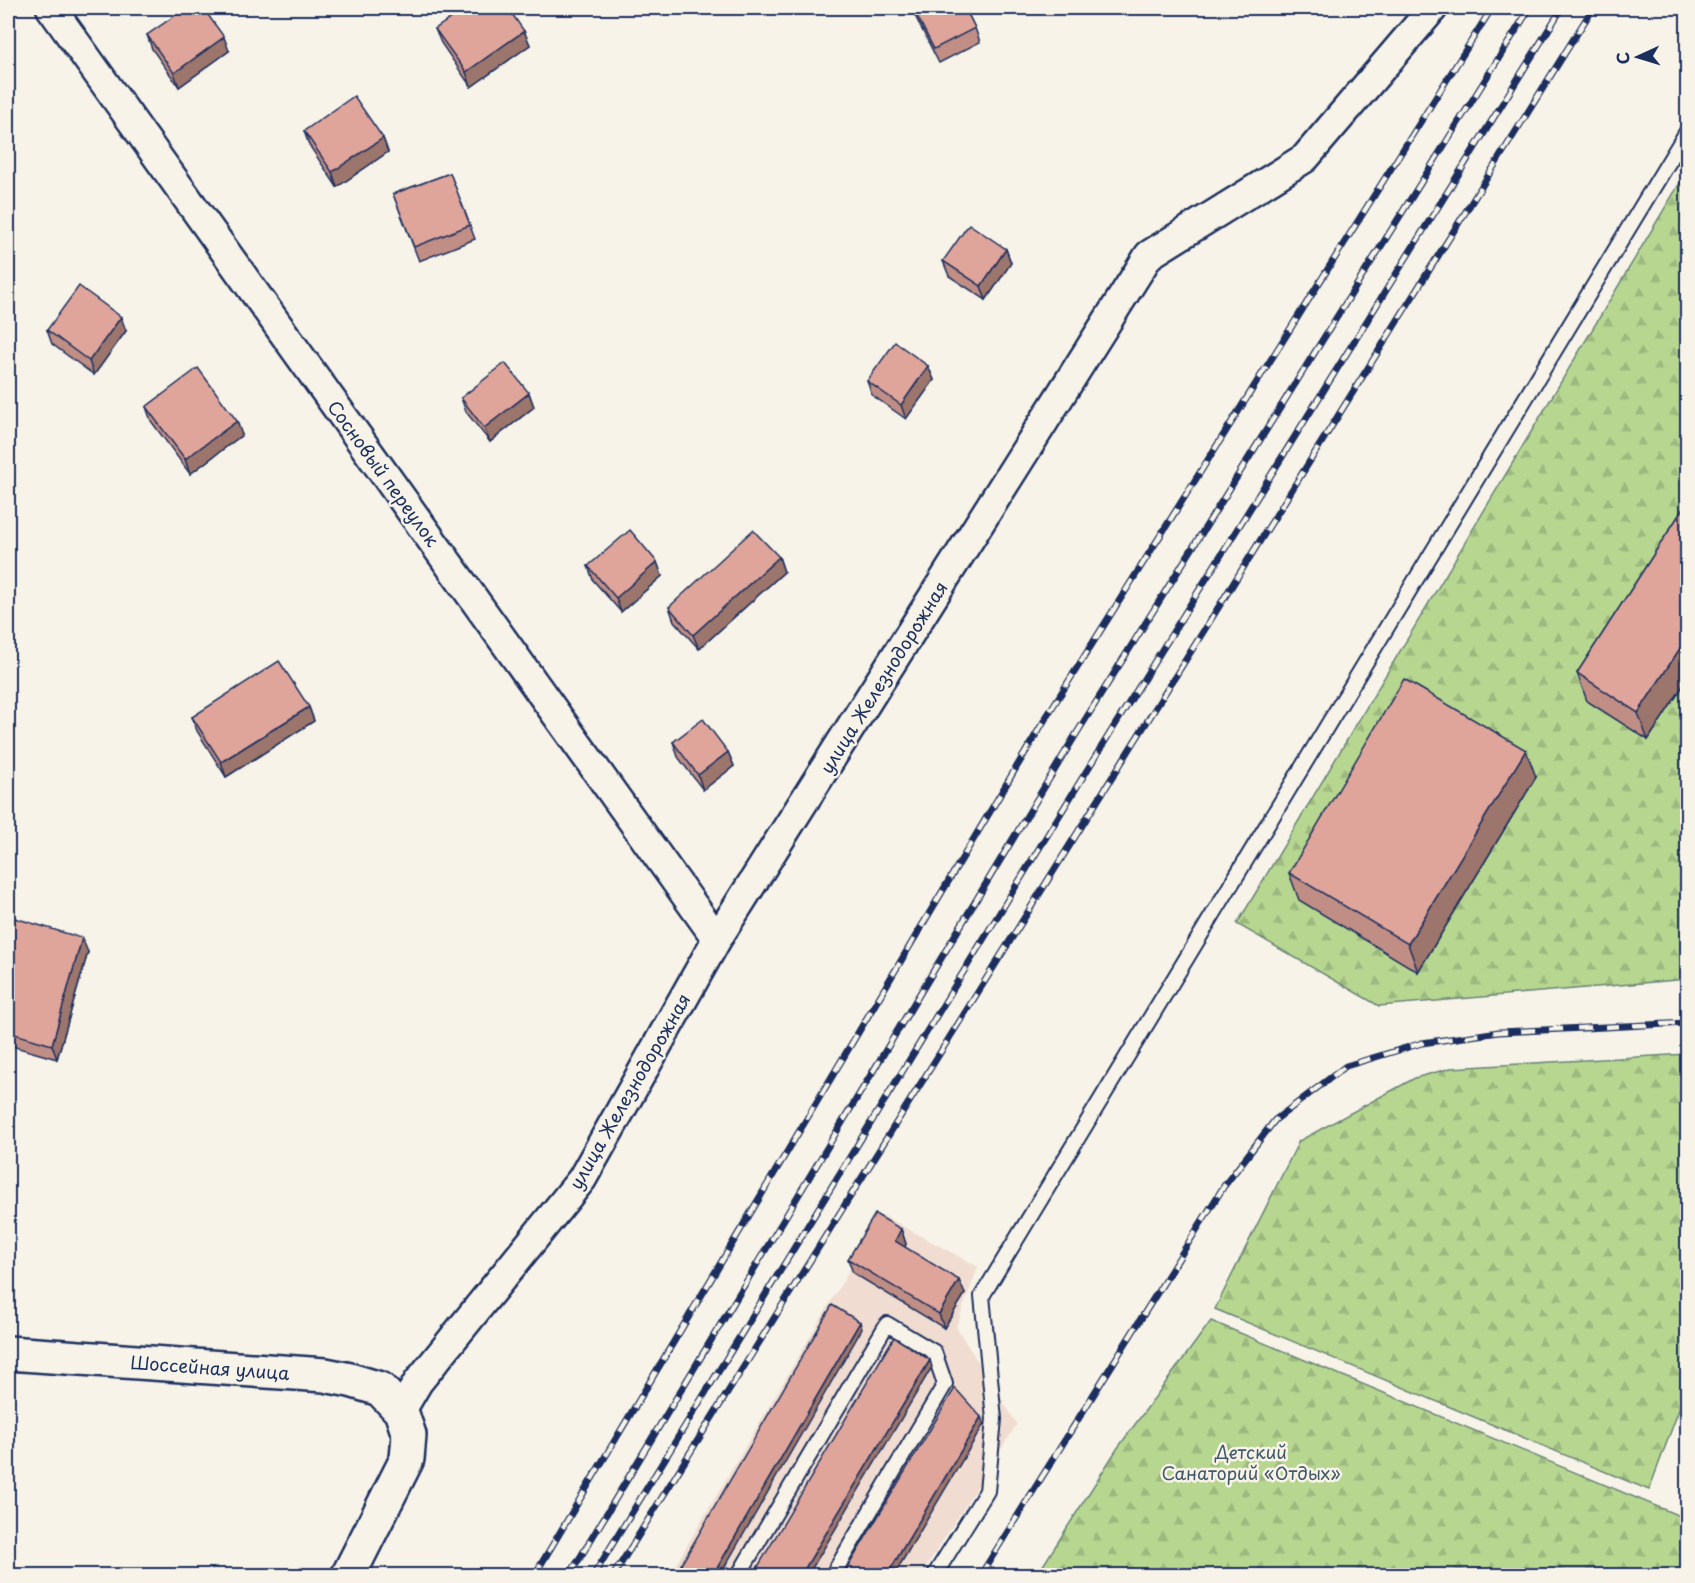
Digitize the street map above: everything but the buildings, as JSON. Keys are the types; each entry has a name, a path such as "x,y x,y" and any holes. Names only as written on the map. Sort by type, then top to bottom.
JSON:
{"street":[{"name":"Сосновый переулок","path":"51,8 717,939"},
{"name":"улица Железнодорожная","path":"401,1411 418,1383 582,1179 717,939 1149,255 1305,158 1433,8"},
{"name":"Шоссейная улица","path":"8,1353 325,1375 381,1389 401,1411"},
{"path":"348,1575 407,1459 409,1435 401,1411"}],"lane":[{"path":"934,1575 987,1491 994,1419 982,1296 1688,130"},
{"path":"738,1575 887,1324 934,1352 945,1384 832,1575"}],"shaded area":[{"path":"882,1215 978,1267 956,1327 1017,1424 921,1575 669,1576"}],"green space":[{"path":"1687,171 1687,979 1379,1006 1237,924"},
{"path":"1687,1054 1687,1388 1649,1490 1215,1309 1299,1141 1415,1078 1451,1068"},
{"name":"Детский Санаторий «Отдых»","path":"1211,1321 1687,1519 1687,1575 1037,1575 1117,1449"}],"railway":[{"path":"534,1576 1050,711 1492,8"},
{"path":"569,1576 1075,736 1530,8"},
{"path":"593,1576 1097,754 1562,8"},
{"path":"613,1576 1593,8"},
{"path":"980,1576 1224,1186 1275,1120 1346,1066 1422,1043 1499,1032 1688,1023"}]}
